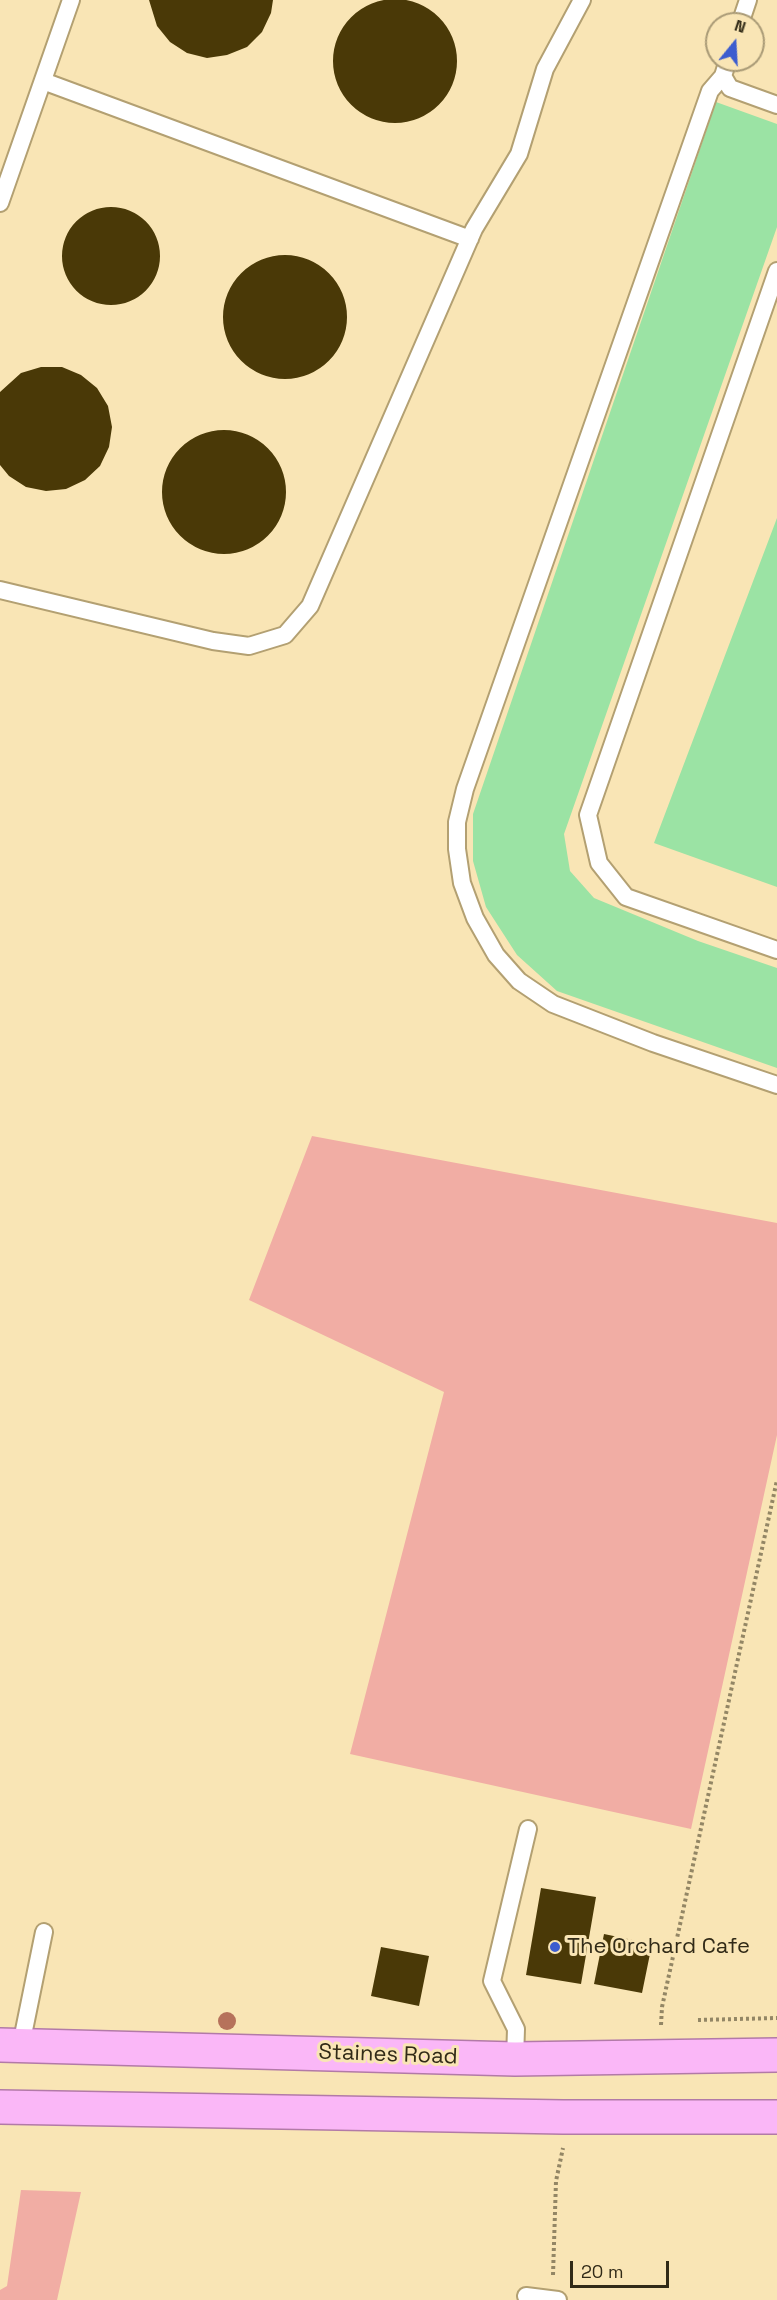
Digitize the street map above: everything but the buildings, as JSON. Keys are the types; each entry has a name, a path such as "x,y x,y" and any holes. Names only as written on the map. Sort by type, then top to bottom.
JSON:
{"highway":[{"name":"Staines Road","path":"11,2045 515,2059 777,2055"},
{"path":"0,2107 563,2117 777,2117"}],"lane":[{"path":"0,203 71,0"},
{"path":"0,590 213,641 249,646 285,634 314,598 470,238 519,154 545,69 582,0"},
{"path":"723,72 710,91 465,789 457,822 457,849 462,883 475,918 496,955 519,981 553,1004 653,1043 777,1085"},
{"path":"727,72 730,88 777,105"},
{"path":"43,81 470,238"},
{"path":"777,271 588,815 599,863 626,897 777,950"},
{"path":"515,2059 516,2029 492,1981 528,1829"},
{"path":"11,2045 44,1932"},
{"path":"526,2296 555,2300"}],"path":[{"path":"660,2026 662,2007 777,1480"},
{"path":"555,2181 555,2300"}],"shaded area":[{"path":"716,102 777,124 777,227 564,834 570,871 594,898 698,941 777,968 777,1068 557,991 517,955 486,907 473,861 473,814"},
{"path":"777,518 777,887 654,843"},
{"path":"312,1136 777,1223 777,1435 691,1829 350,1754 444,1392 249,1300"},
{"path":"21,2190 81,2192 57,2300 0,2300 0,2290 7,2286"}],"place":[{"name":"The Orchard Cafe","path":"555,1947"}]}
